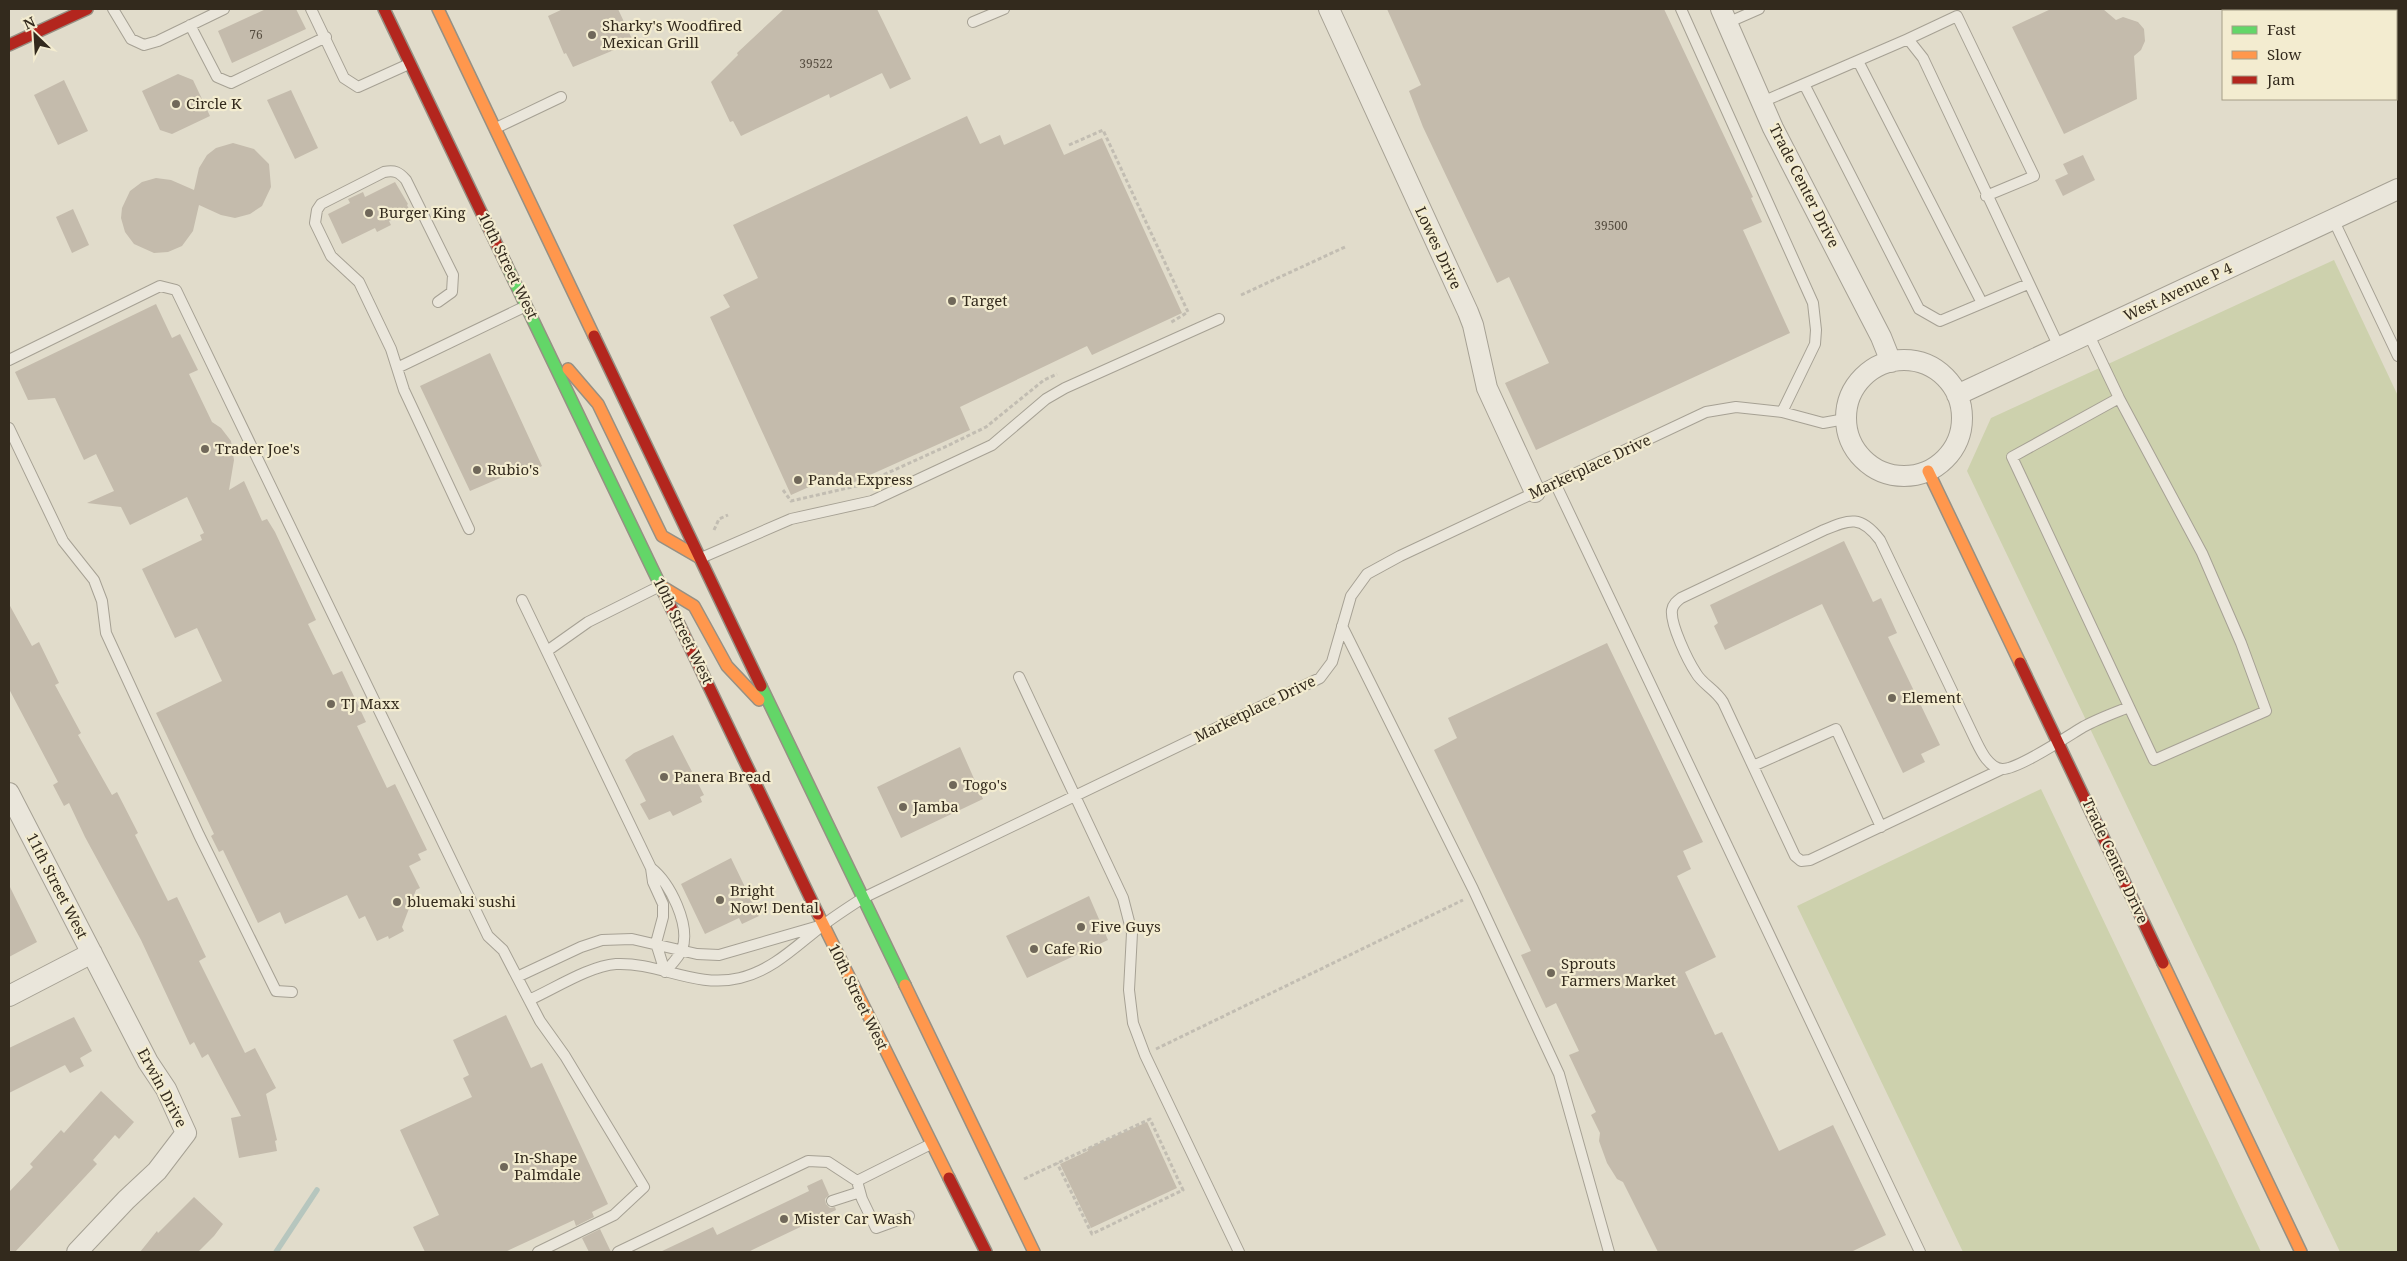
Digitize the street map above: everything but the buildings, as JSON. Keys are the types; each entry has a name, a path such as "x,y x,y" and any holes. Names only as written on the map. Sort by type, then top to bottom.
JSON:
{"main road":[{"path":"9,45 87,9"},
{"name":"10th Street West","path":"384,9 823,925 986,1252"},
{"path":"438,9 1034,1252"},
{"path":"542,337 598,404 662,536 700,558"},
{"name":"Trade Center Drive","path":"1928,471 2301,1252"},
{"path":"661,586 694,606 727,666 777,719"}],"street":[{"name":"Lowes Drive","path":"1329,9 1468,312 1473,325 1487,388 1535,492"},
{"name":"Trade Center Drive","path":"1724,16 1762,102 1881,338 1891,362"},
{"name":"West Avenue P 4","path":"1958,395 2398,190"},
{"path":"1911,360 1930,366 1946,378 1958,395 1962,423 1957,443 1945,459 1928,471 1910,476 1890,474 1871,466 1857,453 1848,434 1846,419 1849,399 1859,382 1874,368 1891,362 1911,360"},
{"name":"11th Street West","path":"9,793 92,953"},
{"path":"9,996 92,953"},
{"name":"Erwin Drive","path":"77,1252 126,1200 157,1171 186,1133 166,1090 148,1062 92,953"}],"lane":[{"path":"113,9 131,39 144,45 158,41 224,9"},
{"path":"311,9 344,78 358,87 410,63"},
{"path":"973,22 1004,9"},
{"path":"1681,9 1813,303 1816,330 1815,344 1782,412"},
{"path":"1724,16 1759,9"},
{"path":"1762,102 1957,16 2034,176 1986,196"},
{"path":"190,25 217,78 231,83 326,38"},
{"path":"1908,39 1923,58 1986,196 2059,347"},
{"path":"1858,61 1982,303"},
{"path":"1804,84 1919,309 1940,321 2028,284"},
{"path":"495,128 561,97"},
{"path":"438,302 452,292 454,275 406,180 400,173 393,170 384,172 327,200 317,210 315,223 331,256 359,282 391,349 404,390 469,529"},
{"path":"2334,219 2398,356"},
{"path":"9,360 160,286 176,290 488,936 499,945 518,976 540,1021 565,1056 644,1187 614,1216 538,1252"},
{"path":"397,368 526,305"},
{"path":"700,558 791,519 872,502 992,445 1046,399 1077,382 1219,319"},
{"path":"2088,333 2119,398 2202,553 2241,642 2266,711 2154,760 2012,457 2119,398"},
{"name":"Marketplace Drive","path":"823,925 863,898 1320,678 1332,662 1351,596 1366,574 1400,556 1706,412 1736,407 1782,412 1823,423 1846,419"},
{"path":"9,428 63,541 94,580 102,600 106,633 199,835 276,991 292,992"},
{"path":"1555,483 1920,1252"},
{"path":"2002,769 1986,759 1880,540 1871,528 1862,522 1845,521 1681,598 1674,604 1672,610 1675,627 1696,673 1718,693 1795,856 1801,861 1810,860 2059,744 2084,726 2129,707"},
{"path":"546,651 588,622 661,586"},
{"path":"522,600 651,868 668,888 678,908 683,932 682,950 665,972"},
{"path":"1342,626 1475,894 1559,1074 1609,1252"},
{"path":"1019,677 1123,898 1132,933 1129,990 1133,1025 1144,1055 1238,1252"},
{"path":"1753,766 1836,729 1881,827"},
{"path":"651,868 653,882 663,904 663,917 656,943 665,972"},
{"path":"518,976 596,942 624,938 656,943 702,955 725,954 823,925"},
{"path":"529,1000 607,966 635,965 708,981 740,978 784,958 823,925"},
{"path":"857,1181 932,1144"},
{"path":"618,1252 808,1160 828,1162 857,1181 876,1228 909,1216"},
{"path":"832,1201 860,1192"}],"path":[{"path":"1069,145 1103,130 1188,312 1168,325"},
{"path":"1241,295 1345,246"},
{"path":"783,490 790,501 861,485 986,427 1044,380 1061,372"},
{"path":"714,530 719,519 728,515"},
{"path":"1144,1055 1475,894"},
{"path":"1022,1180 1057,1163 1150,1119 1183,1190 1092,1234 1057,1163"}],"green space":[{"path":"2334,260 2398,396 2398,1252 2340,1252 1967,471 1991,418"},
{"path":"2041,789 2261,1252 1963,1252 1797,906"}],"waterway":[{"path":"276,1252 317,1190"}],"traffic: fast":[{"path":"506,264 664,593"},
{"path":"761,686 905,985"}],"traffic: slow":[{"path":"438,9 594,336"},
{"path":"568,369 598,404 662,536 700,558"},
{"path":"1928,471 2020,663"},
{"path":"661,586 694,606 727,666 759,700"},
{"path":"818,914 949,1178"},
{"path":"2163,963 2301,1252"},
{"path":"905,985 1034,1252"}],"traffic: jam":[{"path":"9,45 87,9"},
{"path":"384,9 506,264"},
{"path":"594,336 761,686"},
{"path":"664,593 818,914"},
{"path":"2020,663 2163,963"},
{"path":"949,1178 986,1252"}],"place":[{"name":"Sharky's Woodfired Mexican Grill","path":"592,35"},
{"name":"Circle K","path":"176,104"},
{"name":"Burger King","path":"369,213"},
{"name":"Target","path":"952,301"},
{"name":"Trader Joe's","path":"205,449"},
{"name":"Rubio's","path":"477,470"},
{"name":"Panda Express","path":"798,480"},
{"name":"Element","path":"1892,698"},
{"name":"TJ Maxx","path":"331,704"},
{"name":"Panera Bread","path":"664,777"},
{"name":"Togo's","path":"953,785"},
{"name":"Jamba","path":"903,807"},
{"name":"Bright Now! Dental","path":"720,900"},
{"name":"bluemaki sushi","path":"397,902"},
{"name":"Five Guys","path":"1081,927"},
{"name":"Cafe Rio","path":"1034,949"},
{"name":"Sprouts Farmers Market","path":"1551,973"},
{"name":"In-Shape Palmdale","path":"504,1167"},
{"name":"Mister Car Wash","path":"784,1219"}]}
